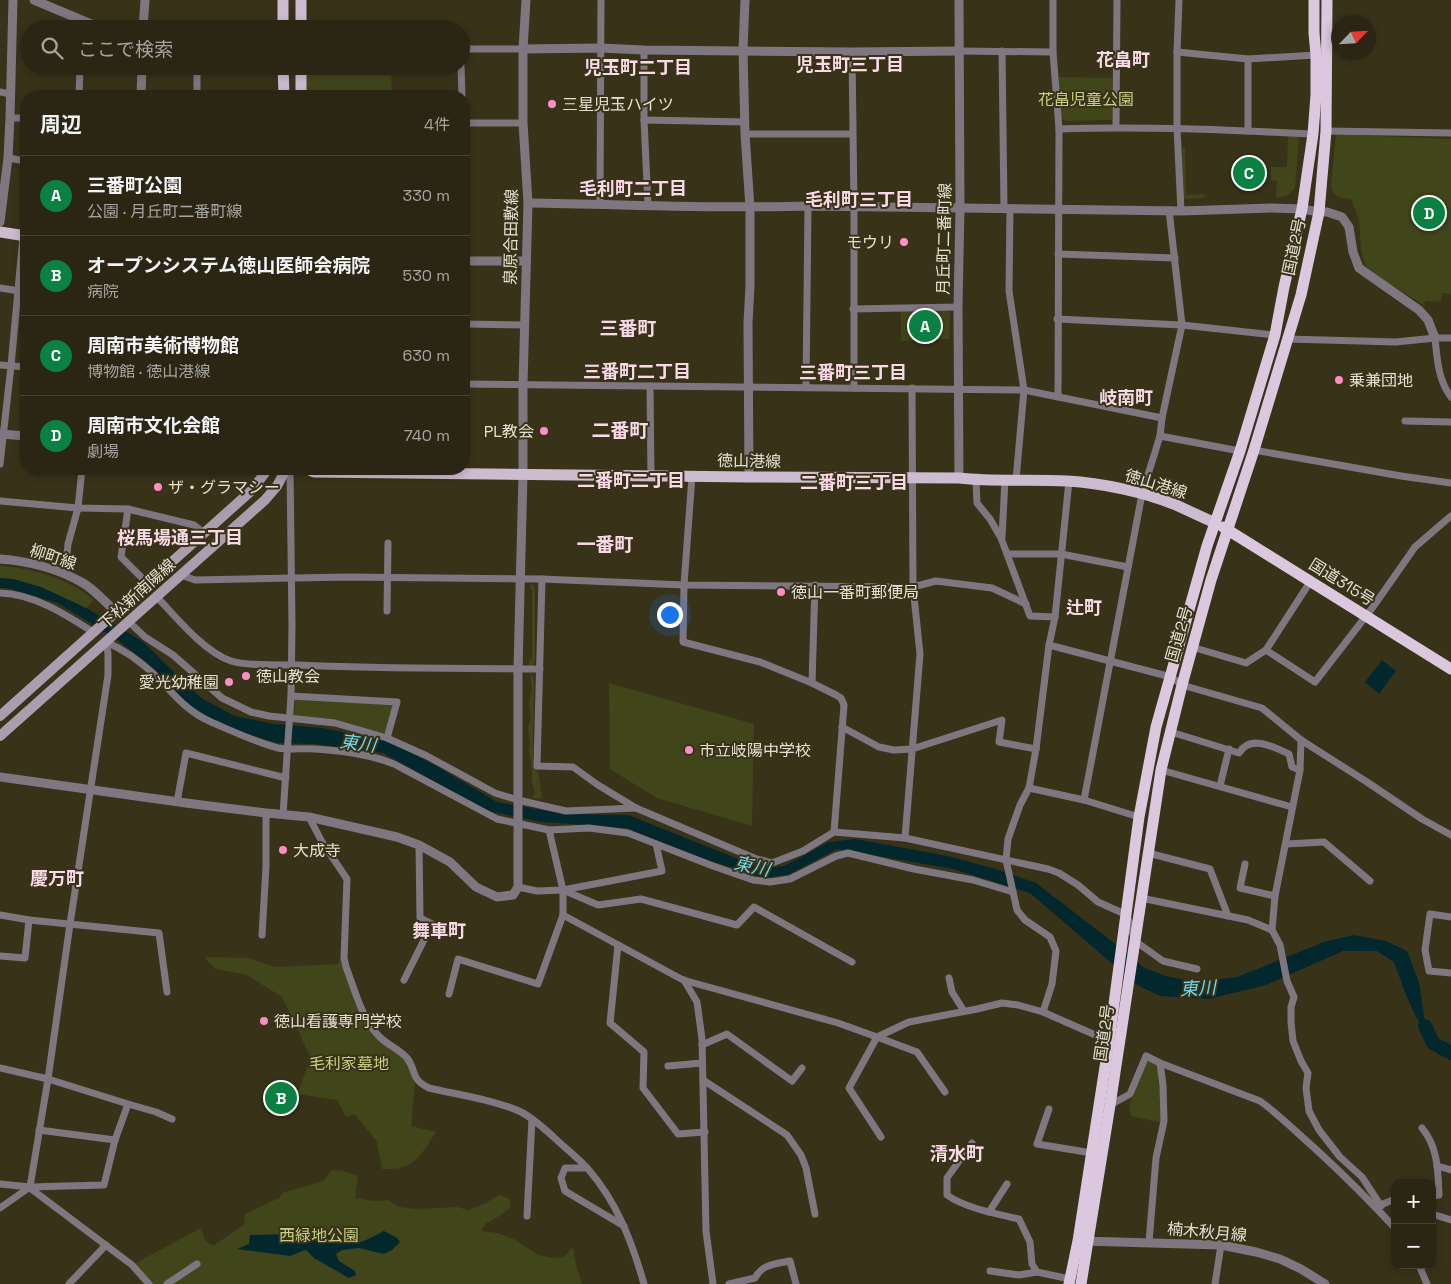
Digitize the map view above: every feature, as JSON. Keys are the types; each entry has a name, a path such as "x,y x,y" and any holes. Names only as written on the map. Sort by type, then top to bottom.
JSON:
{"highway":[{"name":"国道2号","path":"1070,1281 1083,1242 1110,1104 1124,935 1140,817 1156,727 1215,523 1240,451 1275,336 1302,209 1313,134 1316,55 1314,0"},
{"name":"国道2号","path":"1081,1284 1083,1242 1092,1154 1109,1040 1135,941 1162,770 1182,685 1211,580 1279,372 1301,295 1319,212 1326,130 1327,0"},
{"name":"国道315号","path":"1215,523 1451,669"}],"main road":[{"path":"283,20 284,0"},
{"path":"301,0 301,20"},
{"path":"283,75 284,90"},
{"path":"301,75 301,90"},
{"path":"0,232 20,235"},
{"name":"徳山港線","path":"470,474 959,478 976,480 1069,481 1095,484 1142,494 1175,505 1215,523"},
{"name":"下松新南陽線","path":"0,716 251,491 263,475"},
{"name":"下松新南陽線","path":"0,736 265,500 277,486 283,475"}],"street":[{"path":"0,222 8,158 13,0"},
{"path":"34,0 73,20"},
{"path":"144,20 145,0"},
{"name":"泉原合田敷線","path":"518,887 518,669 528,203 523,124 523,49 526,0"},
{"path":"600,204 601,0"},
{"path":"744,0 745,134 750,208 749,477"},
{"name":"月丘町二番町線","path":"959,0 959,478"},
{"path":"1054,0 1053,52 1059,128 1058,397"},
{"path":"1116,127 1117,0"},
{"path":"1179,0 1177,128 1181,211"},
{"path":"470,49 600,48 852,52 1053,52"},
{"path":"644,50 644,120 648,205"},
{"path":"1002,51 1009,291 1024,390 1016,480"},
{"path":"852,52 854,388"},
{"path":"1177,52 1248,59 1316,55"},
{"path":"1248,59 1248,131"},
{"path":"79,90 80,75"},
{"path":"141,90 142,75"},
{"path":"197,75 197,90"},
{"path":"461,75 462,90"},
{"path":"0,92 10,94"},
{"path":"10,118 20,118"},
{"path":"644,120 745,122"},
{"path":"470,123 523,124"},
{"path":"1059,128 1177,128 1313,134"},
{"path":"1326,130 1451,134"},
{"path":"745,134 852,134"},
{"path":"8,158 20,160"},
{"path":"528,203 750,208 808,206 1181,211 1271,208 1326,212 1342,218 1349,227 1353,252 1359,268 1419,310 1428,320 1435,338 1438,366 1446,391 1451,397"},
{"path":"806,387 808,206"},
{"path":"1084,800 1142,494 1160,436 1162,418 1182,325 1169,210"},
{"path":"1058,254 1175,258"},
{"path":"470,261 526,261"},
{"path":"0,288 20,292"},
{"path":"0,464 2,434 20,305"},
{"path":"853,309 958,307"},
{"path":"1058,319 1182,325 1275,336"},
{"path":"470,324 525,325"},
{"path":"1287,339 1396,342 1451,338"},
{"path":"0,365 20,367"},
{"path":"470,384 1024,390 1162,418"},
{"path":"650,386 651,476"},
{"path":"905,838 920,654 913,587 912,388"},
{"path":"1405,421 1451,422"},
{"path":"2,434 20,436"},
{"path":"1160,436 1240,451"},
{"path":"1254,450 1451,483"},
{"path":"65,574 68,544 78,508 81,475"},
{"path":"283,815 292,665 290,475"},
{"path":"692,476 682,642 760,662 812,683 841,698 844,705 834,832"},
{"path":"976,480 977,503 1002,538 1030,616 1055,617"},
{"path":"1002,538 1004,480"},
{"path":"1043,1012 1052,984 1056,951 1050,937 1025,920 1017,910 1006,860 1008,839 1020,805 1029,788 1036,749 1049,645 1055,617 1069,481"},
{"path":"0,501 78,508 128,509 194,525 204,533"},
{"path":"128,509 121,557 147,583"},
{"path":"1266,650 1315,682 1373,607 1415,547 1451,516"},
{"path":"387,611 388,543"},
{"path":"1007,554 1061,554 1128,567"},
{"name":"柳町線","path":"0,559 40,566 65,574 85,584 116,612"},
{"path":"181,575 195,580 292,577 542,578 684,585 913,587 936,581 992,588 1026,604"},
{"path":"542,578 537,766 574,767 636,808 754,858 772,863 803,852 834,832 905,838 1048,869 1059,873 1078,885 1098,902 1127,915 1135,941 1163,962 1197,970"},
{"path":"1192,647 1246,663 1266,650 1310,582"},
{"path":"812,683 815,585"},
{"path":"0,593 17,595 44,604 65,614 93,632"},
{"path":"156,596 203,643 218,655 232,662 326,667 540,669"},
{"path":"128,621 145,636 173,655 222,698 251,712 269,716 335,723 387,738 427,756 495,794 518,800 566,811 636,808"},
{"path":"106,642 118,647 138,660 180,702 193,713 209,721 279,748 316,749 364,754 378,758 402,768 497,819 549,830 589,828 628,833 753,880 770,882 790,879 836,856 848,853 914,869 973,880 1013,892"},
{"path":"0,1208 30,1187 48,1079 108,675 106,642"},
{"path":"1049,645 1171,678 1182,685 1262,708 1301,740 1422,819 1451,835"},
{"path":"291,696 397,702 387,738"},
{"path":"842,727 878,747 894,750 912,749 1002,720 999,742 1036,749"},
{"path":"1171,732 1239,752 1242,746 1249,743 1273,746 1289,754 1292,767 1300,770"},
{"path":"1301,740 1300,770 1275,896 1272,930 1280,945 1287,981 1294,997 1291,1007 1293,1041 1308,1073 1306,1088 1309,1111 1319,1130 1340,1157 1362,1177 1378,1206 1392,1224"},
{"path":"1220,786 1229,749"},
{"path":"177,802 186,753 286,778"},
{"path":"1162,770 1292,807"},
{"path":"0,777 177,802 309,817 397,837 450,862 476,887 497,897 513,895 518,887 537,890 563,890 662,871 656,844"},
{"path":"1029,788 1084,800 1140,817"},
{"path":"262,936 266,867 266,813"},
{"path":"309,817 322,842 347,879 344,958 368,1023 382,1040 408,1059 420,1084 521,1112 545,1130 587,1168 614,1204 625,1226 644,1284"},
{"path":"449,994 458,959 538,984 563,915 563,890 549,830"},
{"path":"1286,844 1324,842 1370,881"},
{"path":"404,980 432,924 420,918 419,846"},
{"path":"1148,853 1210,869 1228,916"},
{"path":"1245,864 1240,888 1275,896"},
{"path":"563,890 598,904 641,899 737,925 754,907 852,962"},
{"path":"1141,898 1248,920 1272,930"},
{"path":"1451,917 1430,914 1425,950 1429,971 1451,973"},
{"path":"0,915 29,920 159,933 167,992"},
{"path":"563,915 684,980 838,1023 917,1052 944,1092"},
{"path":"0,956 25,958 29,920"},
{"path":"618,945 610,1023 644,1052 643,1088 678,1134 705,1132"},
{"path":"949,978 952,992 964,1011"},
{"path":"684,980 696,1002 702,1045 706,1231 713,1284"},
{"path":"881,1137 849,1088 877,1037 909,1022 1002,1003 1043,1012 1109,1040"},
{"path":"702,1045 727,1034 792,1081 802,1068"},
{"path":"1110,1104 1130,1094 1146,1056 1260,1101 1314,1146 1378,1206"},
{"path":"668,1066 702,1063"},
{"path":"1149,1242 1156,1158 1164,1121 1160,1063"},
{"path":"0,1068 48,1079 156,1112 172,1119"},
{"path":"703,1080 787,1135 801,1155 806,1168 815,1214"},
{"path":"0,1184 30,1187 104,1185 115,1140 128,1104"},
{"path":"1049,1108 1037,1144 1092,1154"},
{"path":"527,1216 532,1119"},
{"path":"1422,1128 1432,1143 1437,1166 1439,1195 1436,1195"},
{"path":"39,1130 115,1140"},
{"path":"972,1143 947,1178 948,1195 954,1200 989,1212 1019,1219 1030,1242 1032,1264 1037,1272"},
{"path":"1437,1166 1451,1170"},
{"path":"587,1168 565,1168 561,1178 565,1190 625,1226"},
{"path":"989,1212 1007,1184"},
{"path":"30,1187 132,1265 149,1284"},
{"path":"1378,1206 1391,1201"},
{"path":"1436,1215 1451,1220"},
{"name":"楠木秋月線","path":"1083,1242 1221,1245 1280,1259 1301,1268 1326,1284"},
{"path":"69,1284 106,1245"},
{"path":"1215,1284 1221,1245"},
{"path":"729,1284 755,1278 758,1272 765,1266 790,1261 796,1284"},
{"path":"167,1284 197,1264"},
{"path":"1421,1269 1427,1284"},
{"path":"990,1270 1020,1275 1037,1272 1070,1281"}],"green space":[{"path":"305,75 391,75 392,90 304,90"},
{"name":"花畠児童公園","path":"1059,77 1113,78 1112,119 1066,121 1061,118 1059,113"},
{"path":"1288,132 1296,135 1299,140 1295,188 1287,195 1276,198 1277,181 1271,180 1271,167 1287,167"},
{"path":"1336,134 1451,139 1451,294 1442,293 1441,302 1425,301 1424,305 1381,279 1365,265 1361,250 1359,219 1351,199 1338,197 1331,186"},
{"path":"1185,147 1186,195 1206,194 1203,198 1182,199 1182,149"},
{"path":"943,310 950,313 949,339 901,341 901,311"},
{"path":"0,566 19,568 48,575 66,582 94,600 86,608 33,585 0,578"},
{"path":"530,584 534,585 535,589 535,659 533,665 529,666 529,660 532,659 532,590 530,589"},
{"path":"530,673 534,679 533,759 539,775 542,798 533,798 535,793 532,782 528,728 531,718 529,703 532,690"},
{"path":"609,683 754,724 752,826 657,798 610,769"},
{"path":"295,699 394,705 385,734 294,716"},
{"name":"毛利家墓地","path":"342,954 342,966 368,1028 407,1061 415,1082 411,1126 436,1132 414,1162 404,1167 382,1169 377,1142 355,1114 346,1117 337,1100 297,1094 311,1058 282,997 247,975 215,969 204,957 247,958 276,967 338,964"},
{"path":"1146,1059 1158,1064 1162,1084 1162,1123 1131,1116 1129,1107"},
{"name":"西緑地公園","path":"340,1170 358,1176 355,1198 374,1201 388,1200 400,1207 416,1209 457,1207 468,1210 484,1204 499,1195 510,1199 510,1208 485,1224 482,1231 497,1233 514,1239 538,1255 553,1258 564,1257 573,1247 582,1284 152,1284 132,1265 201,1228 206,1241 214,1245 244,1225 245,1214 279,1198 284,1192 324,1180 331,1171"}],"water":[{"path":"0,578 13,579 41,587 86,608 142,641 201,698 235,716 274,724 323,728 391,742 442,769 497,802 565,814 628,815 761,868 784,866 829,842 855,839 948,856 1036,883 1143,967 1165,976 1186,980 1213,980 1237,977 1324,942 1354,935 1386,941 1407,951 1419,982 1425,1022 1433,1043 1416,1017 1394,962 1377,951 1343,951 1266,985 1209,999 1160,996 1137,985 1030,893 953,869 837,849 790,874 765,878 692,855 626,828 542,822 488,811 383,753 315,744 277,743 227,728 191,709 153,668 118,640 58,603 7,588 0,588"},
{"path":"1382,660 1396,671 1379,694 1365,682"},
{"path":"384,1231 397,1238 400,1242 392,1250 384,1254 359,1248 342,1250 336,1254 339,1261 355,1271 356,1275 349,1278 314,1258 306,1250 290,1256 237,1249 249,1244 250,1235 287,1234 298,1244 312,1242 317,1236 328,1234 357,1243"}],"waterway":[{"name":"東川","path":"1425,1026 1433,1043 1451,1053"}],"place":[{"name":"三星児玉ハイツ","path":"552,104"},
{"name":"周南市美術博物館","path":"1249,173"},
{"name":"周南市文化会館","path":"1429,213"},
{"name":"モウリ","path":"904,242"},
{"name":"三番町公園","path":"925,326"},
{"name":"乗兼団地","path":"1339,380"},
{"name":"PL教会","path":"544,431"},
{"name":"ザ・グラマシー","path":"158,487"},
{"name":"徳山一番町郵便局","path":"781,592"},
{"name":"徳山教会","path":"246,676"},
{"name":"愛光幼稚園","path":"229,682"},
{"name":"市立岐陽中学校","path":"689,750"},
{"name":"大成寺","path":"283,850"},
{"name":"徳山看護専門学校","path":"264,1021"},
{"name":"オープンシステム徳山医師会病院","path":"281,1098"}],"district":[{"name":"花畠町","path":"1123,59"},
{"name":"児玉町三丁目","path":"850,64"},
{"name":"児玉町二丁目","path":"638,67"},
{"name":"毛利町二丁目","path":"633,188"},
{"name":"毛利町三丁目","path":"859,199"},
{"name":"三番町","path":"628,328"},
{"name":"三番町二丁目","path":"637,371"},
{"name":"三番町三丁目","path":"853,372"},
{"name":"岐南町","path":"1126,397"},
{"name":"二番町","path":"620,430"},
{"name":"二番町二丁目","path":"631,480"},
{"name":"二番町三丁目","path":"854,482"},
{"name":"桜馬場通三丁目","path":"180,537"},
{"name":"一番町","path":"605,544"},
{"name":"辻町","path":"1084,607"},
{"name":"慶万町","path":"57,878"},
{"name":"舞車町","path":"439,930"},
{"name":"清水町","path":"957,1153"}]}
